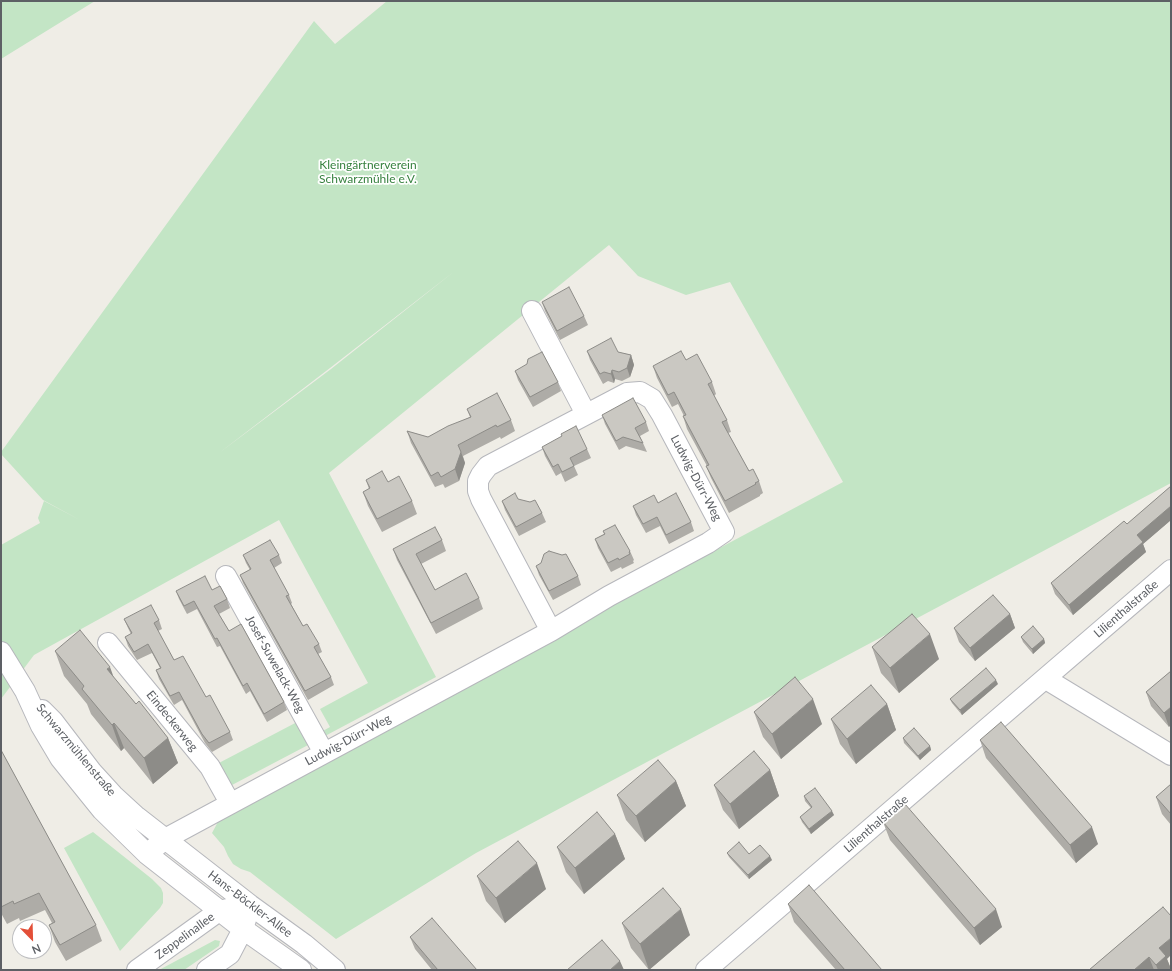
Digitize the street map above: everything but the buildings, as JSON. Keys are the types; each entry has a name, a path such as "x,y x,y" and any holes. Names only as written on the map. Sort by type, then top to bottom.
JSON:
{"street":[{"path":"532,311 586,414"},
{"name":"Ludwig-Dürr-Weg","path":"147,854 165,839 551,631 609,596 708,543 724,532 662,414 652,399 640,392 627,393 586,414 488,466 480,475 478,481 478,491 481,499 551,631"},
{"name":"Lilienthalstraße","path":"706,970 1171,570"},
{"name":"Josef-Suwelack-Weg","path":"226,576 324,753"},
{"name":"Eindeckerweg","path":"108,643 210,767 230,803"},
{"name":"Schwarzmühlenstraße","path":"1,652 26,691 53,721 92,772 112,795 165,839"},
{"path":"1046,679 1171,755"},
{"name":"Schwarzmühlenstraße","path":"26,691 41,726 60,758 102,810 147,854"},
{"name":"Hans-Böckler-Allee","path":"165,839 250,905 304,944 335,970"},
{"name":"Hans-Böckler-Allee","path":"147,854 219,911 301,970"},
{"path":"207,970 230,954 243,929 250,905"},
{"name":"Zeppelinallee","path":"137,970 219,911 250,905"}],"green space":[{"path":"1,1 95,1 1,59"},
{"name":"Kleingärtnerverein Schwarzmühle e.V.","path":"387,1 1171,1 1171,483 476,853 336,939 250,872 233,864 224,847 212,833 220,818 232,809 843,482 730,282 686,295 638,276 609,245 329,473 436,677 325,736 321,732 330,727 320,709 368,683 279,520 34,655 1,699 1,545 40,523 38,518 44,501 80,520 43,500 1,454 1,452 314,21 335,44","holes":["456,270 331,369 219,453"]},
{"path":"299,721 310,744 232,785 217,764"},
{"path":"93,832 152,879 161,888 163,893 163,903 160,908 120,951 64,848"},
{"path":"215,940 220,941 219,946 184,970 159,970"}]}
